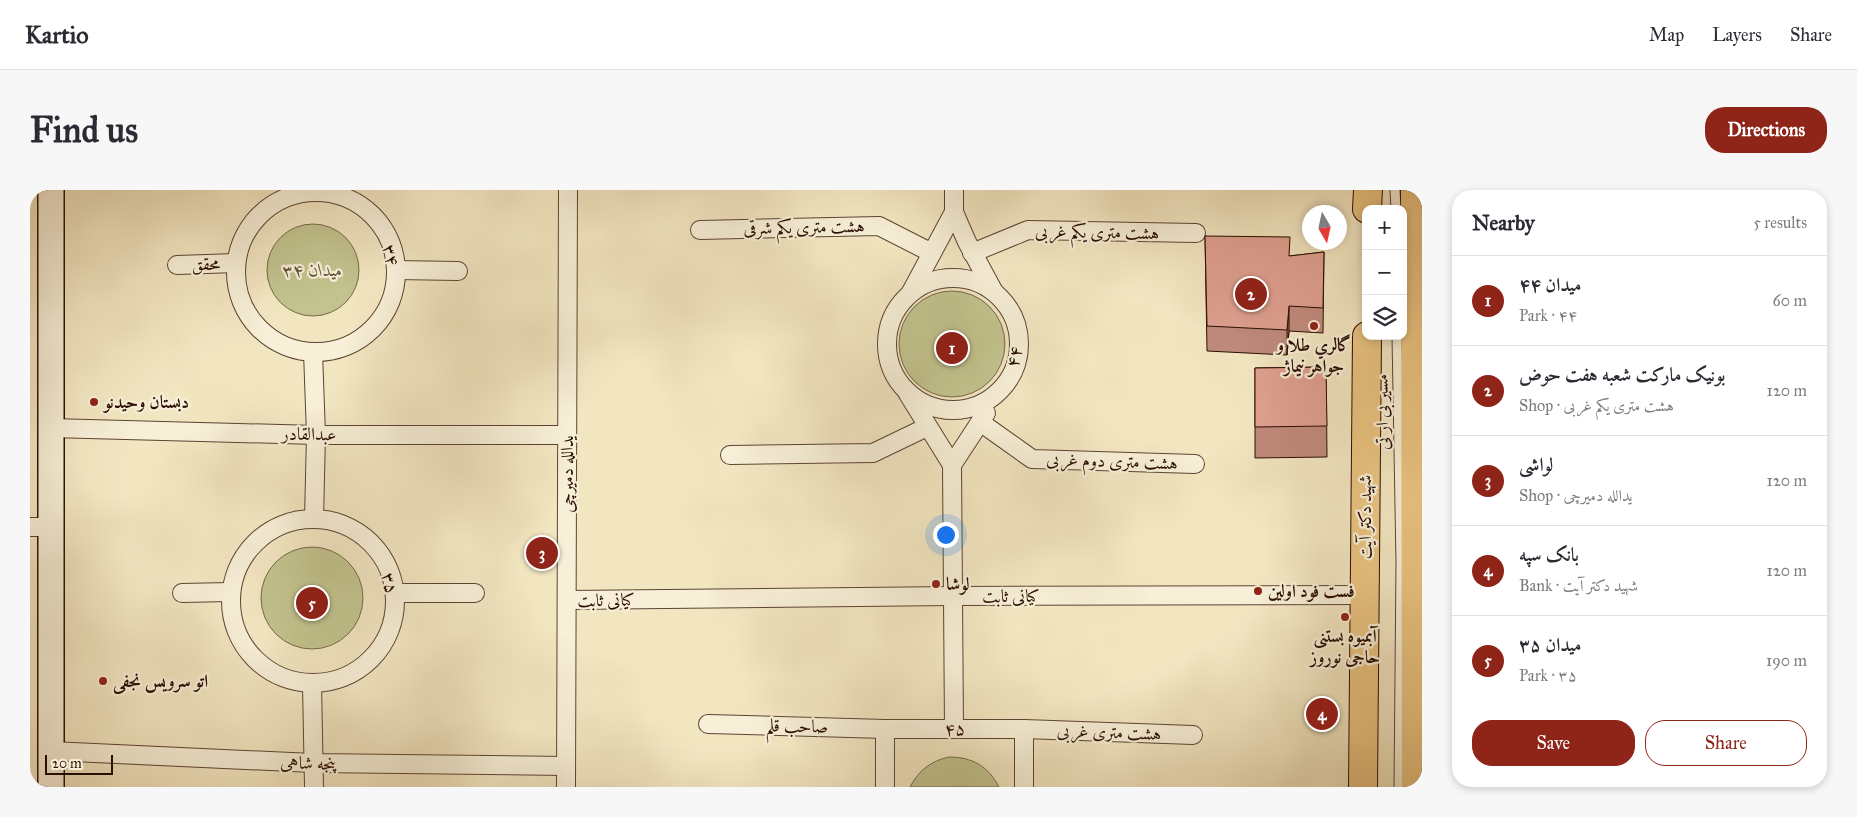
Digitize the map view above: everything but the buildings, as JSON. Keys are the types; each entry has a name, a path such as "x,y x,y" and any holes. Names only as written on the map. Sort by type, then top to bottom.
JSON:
{"main road":[{"path":"51,190 51,428 40,527 51,751 51,787"},
{"path":"1367,205 1368,190"},
{"path":"1415,190 1419,591 1416,787"},
{"name":"شهید دکتر آیت","path":"1363,787 1366,340"}],"street":[{"name":"یدالله دمیرچی","path":"566,787 568,190"},
{"path":"954,190 954,212 972,253 994,292"},
{"name":"۳۴","path":"314,191 339,195 362,206 380,223 392,246 396,270 393,296 381,319 362,337 339,349 313,352 287,347 265,334 248,314 241,298 238,290 236,263 242,241 253,222 259,216 270,206 291,196 314,191"},
{"path":"912,292 954,212"},
{"name":"هشت متری یکم شرقی","path":"700,230 879,226 932,253"},
{"name":"هشت متری یکم غربی","path":"972,253 1028,230 1196,234"},
{"name":"محقق","path":"177,265 236,263"},
{"path":"396,270 458,271"},
{"name":"۴۴","path":"953,278 975,282 994,292 1008,307 1016,326 1019,345 1015,366 1006,383 992,396 976,405 958,409 939,408 922,402 906,391 893,373 887,352 888,329 897,309 912,292 931,281 953,278"},
{"path":"313,352 316,434 314,519"},
{"path":"952,465 1006,383"},
{"path":"906,391 952,465 954,729"},
{"name":"هشت متری دوم غربی","path":"980,422 1032,459 1195,464"},
{"path":"730,455 873,453 927,427"},
{"name":"عبدالقادر","path":"51,428 316,434 567,435"},
{"name":"۳۵","path":"314,519 337,523 359,533 377,549 389,570 395,593 393,621 382,646 364,666 339,679 312,684 285,679 261,666 242,645 232,620 230,592 236,569 249,548 267,532 290,522 314,519"},
{"path":"182,593 230,592"},
{"path":"395,593 475,592"},
{"name":"کیانی ثابت","path":"567,600 953,596 1365,595"},
{"path":"312,684 314,787"},
{"name":"صاحب قلم","path":"708,724 886,729"},
{"path":"885,787 886,729"},
{"name":"۴۵","path":"886,729 1024,729"},
{"path":"1024,729 1024,787"},
{"name":"هشت متری غربی","path":"1024,729 1193,735"},
{"name":"پنجه شاهی","path":"51,751 314,764 566,766"}],"lane":[{"path":"1395,190 1396,205"},
{"name":"مسیر بی ار تی","path":"1398,340 1401,563 1399,787"}],"green space":[{"name":"میدان ۳۴","path":"313,224 331,227 346,237 356,252 359,270 356,288 346,303 331,313 313,316 295,313 280,303 270,288 267,270 270,252 280,237 295,227"},
{"path":"952,291 972,295 989,307 1001,324 1005,344 1001,364 989,381 972,393 952,397 932,393 915,381 903,364 899,344 903,324 915,307 932,295"},
{"path":"312,547 322,548 341,555 355,569 362,588 362,608 355,627 341,641 322,648 312,649 302,648 283,641 269,627 262,608 261,598 262,588 269,569 283,555 302,548"},
{"path":"949,757 957,757 978,764 990,773 999,787 910,787 926,767"}],"place":[{"name":"بونیک مارکت شعبه هفت حوض","path":"1251,294"},
{"name":"گالري طلا و جواهر نيماژ","path":"1314,326"},
{"name":"میدان ۴۴","path":"952,348"},
{"name":"دبستان وحیدنو","path":"94,402"},
{"name":"لواشی","path":"542,553"},
{"name":"لوشا","path":"936,584"},
{"name":"فست فود اولین","path":"1258,591"},
{"name":"میدان ۳۵","path":"312,603"},
{"name":"آبمیوه بستنی حاجی نوروز","path":"1345,617"},
{"name":"اتو سرویس نجفی","path":"103,681"},
{"name":"بانک سپه","path":"1322,714"}]}
